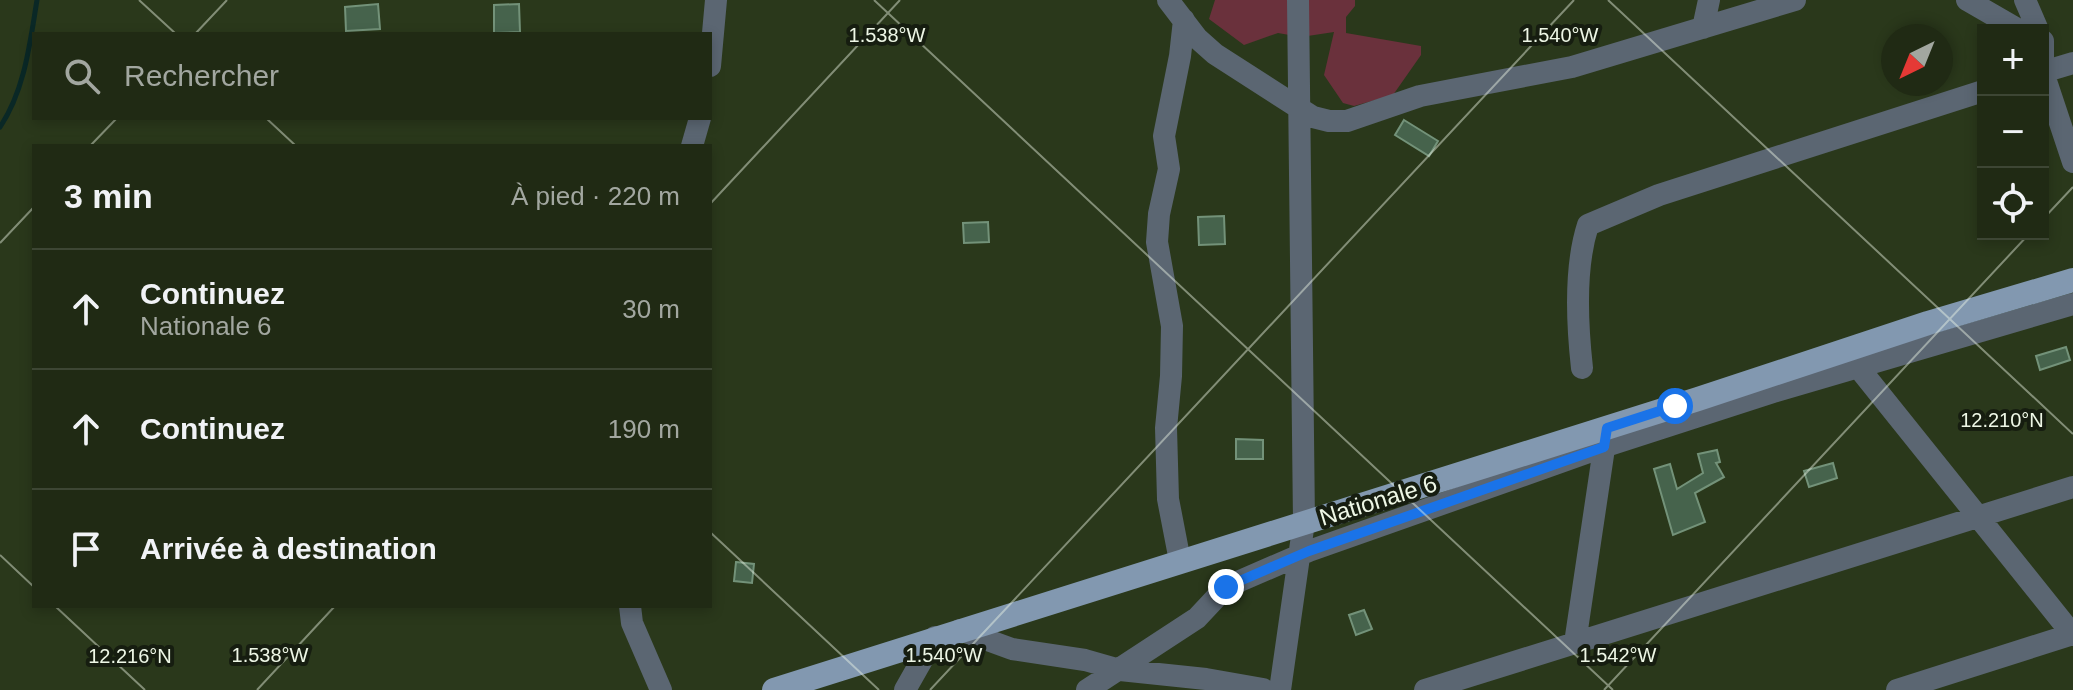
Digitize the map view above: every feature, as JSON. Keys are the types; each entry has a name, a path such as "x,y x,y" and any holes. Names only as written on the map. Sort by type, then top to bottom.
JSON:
{"main road":[{"name":"Nationale 6","path":"774,690 1304,522 1605,437 1851,359 2073,280"}],"street":[{"path":"712,44 716,0"},
{"path":"1168,0 1197,38 1215,54 1313,117 1329,121 1347,121 1420,96 1572,67 1795,0"},
{"path":"960,630 1012,649 1085,660 1120,670 1271,689 1304,522 1298,0"},
{"path":"1703,28 1709,0"},
{"path":"1967,0 2009,24"},
{"path":"2025,0 2035,24"},
{"path":"1180,561 1168,499 1166,428 1172,326 1157,242 1159,214 1169,169 1164,136 1184,20"},
{"path":"2049,70 2073,63"},
{"path":"2049,90 2073,162"},
{"path":"1582,368 1578,302 1581,246 1588,225 1659,195 1977,93"},
{"path":"693,144 699,120"},
{"path":"1897,690 1933,685 2073,634 1851,359 2073,304"},
{"path":"1087,690 1197,618 1226,587 1299,555 1605,437 1575,643"},
{"path":"1425,690 2073,487"},
{"path":"630,608 632,623 661,690"},
{"path":"905,690 935,637"}],"shaded area":[{"path":"1215,0 1355,0 1355,6 1346,17 1346,33 1421,46 1421,55 1393,95 1354,106 1343,103 1324,75 1334,32 1301,37 1278,33 1244,45 1209,19"}],"building":[{"path":"378,4 380,29 346,31 345,7"},
{"path":"519,4 520,32 494,32 494,5"},
{"path":"1404,120 1438,141 1429,156 1395,135"},
{"path":"1224,216 1225,244 1199,245 1198,217"},
{"path":"988,222 989,242 964,243 963,223"},
{"path":"2066,347 2070,360 2040,370 2036,356"},
{"path":"1236,439 1263,440 1263,459 1236,459"},
{"path":"1717,450 1720,462 1716,463 1724,477 1695,493 1705,522 1673,535 1654,469 1670,464 1677,489 1703,473 1698,454"},
{"path":"1833,463 1837,478 1809,487 1804,471"},
{"path":"736,562 754,564 752,583 734,581"},
{"path":"1364,610 1372,629 1356,635 1349,615"}],"waterway":[{"path":"0,127 21,82 37,0"}],"route":[{"path":"1226,587 1309,551 1604,447 1607,428 1675,406"}]}
